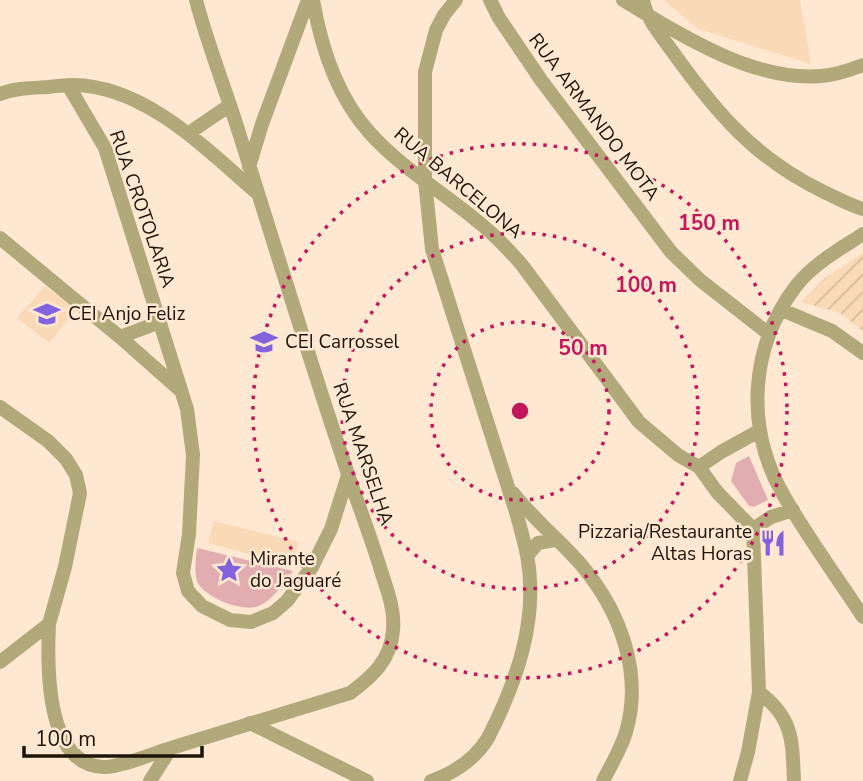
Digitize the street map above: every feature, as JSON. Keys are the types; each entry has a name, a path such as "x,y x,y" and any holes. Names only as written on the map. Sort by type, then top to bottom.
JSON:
{"street":[{"name":"RUA MARSELHA","path":"0,407 48,441 66,459 76,475 80,493 78,509 49,624 49,667 56,724 74,753 85,762 108,767 350,693 375,675 389,648 393,630 392,605 204,32 196,0"},
{"path":"249,167 262,124 310,0"},
{"name":"RUA BARCELONA","path":"310,0 323,49 352,108 379,142 503,244 544,294 639,422 669,448 699,467 753,529"},
{"path":"431,781 454,770 482,747 496,722 525,644 530,609 527,556 432,249 425,181 425,72 436,30 456,0"},
{"name":"RUA ARMANDO MOTA","path":"490,0 541,80 671,252 700,280 769,334"},
{"path":"623,0 645,7 707,48 773,73 821,76 863,65"},
{"path":"645,7 718,113 740,136 789,174 863,209"},
{"path":"0,94 12,90 68,85 108,90 164,117 189,133 256,192"},
{"name":"RUA CROTOLARIA","path":"68,85 105,148 187,409 193,455 184,583 195,600 217,615 242,622 258,621 287,601 312,567 331,529 348,475"},
{"path":"189,133 230,105"},
{"path":"863,234 815,268 797,285 769,334 758,372 759,432 773,472 783,495 863,617"},
{"path":"0,238 181,391"},
{"path":"782,310 832,331 863,353"},
{"path":"120,337 160,322"},
{"path":"699,467 759,432"},
{"path":"506,483 530,515 582,566 598,588 612,610 630,658 633,685 630,718 621,746 603,781"},
{"path":"740,781 759,692 753,529 771,517 793,510"},
{"path":"527,556 538,543 555,540"},
{"path":"0,662 49,624"},
{"path":"759,692 780,711 789,728 794,781"},
{"path":"250,723 367,781"},
{"path":"150,781 171,748"}],"shaded area":[{"path":"664,0 800,0 811,64 698,29"},
{"path":"863,253 863,331 840,313 802,302 825,278"},
{"name":"CEI Anjo Feliz","path":"45,286 77,310 49,343 17,318"},
{"path":"749,456 768,500 754,507 749,506 731,481 736,463"},
{"path":"214,521 299,542 291,565 208,543"},
{"path":"197,548 293,571 278,591 259,606 252,608 234,605 207,593 197,581"}],"place":[{"name":"CEI Anjo Feliz","path":"47,314"},
{"name":"CEI Carrossel","path":"264,342"},
{"name":"Pizzaria/Restaurante Altas Horas","path":"773,543"},
{"name":"Mirante do Jaguaré","path":"229,570"}]}
